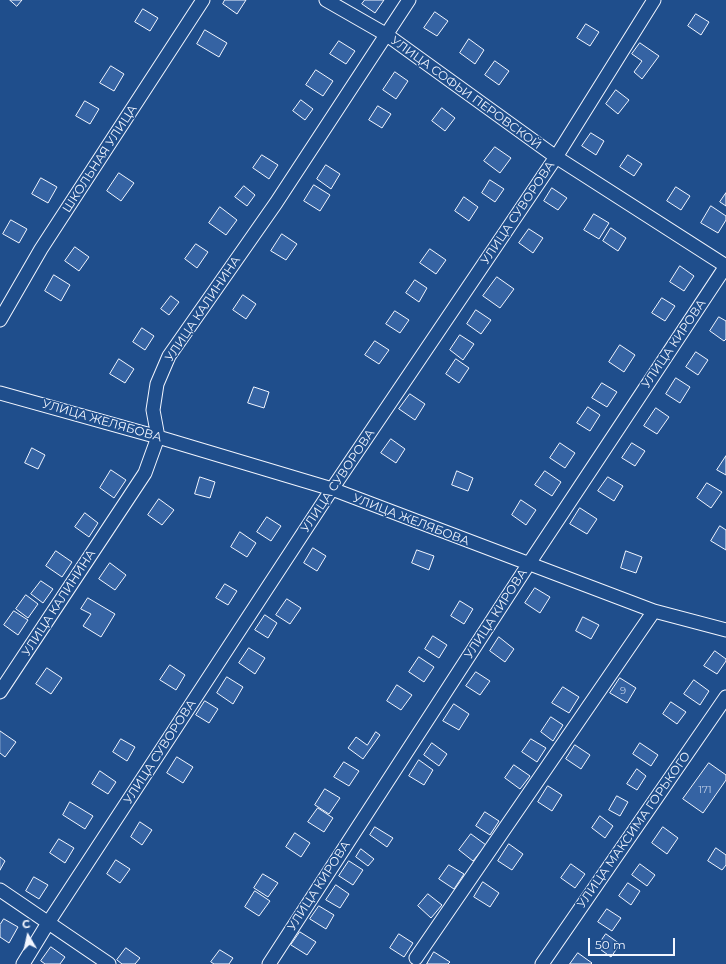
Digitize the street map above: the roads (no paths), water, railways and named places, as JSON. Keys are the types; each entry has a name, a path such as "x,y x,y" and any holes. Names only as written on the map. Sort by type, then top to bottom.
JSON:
{"street":[{"name":"ШКОЛЬНАЯ УЛИЦА","path":"0,320 41,249 203,0"},
{"name":"УЛИЦА СОФЬИ ПЕРОВСКОЙ","path":"326,0 386,35 556,158 726,266"},
{"name":"УЛИЦА КАЛИНИНА","path":"0,692 145,473 158,437 153,410 157,384 169,356 276,203 409,0"},
{"name":"УЛИЦА СУВОРОВА","path":"23,964 48,923 332,490 556,158 654,0"},
{"name":"УЛИЦА КИРОВА","path":"269,964 528,565 726,266"},
{"name":"УЛИЦА ЖЕЛЯБОВА","path":"0,393 158,437 332,490 528,565 654,611 726,630"},
{"path":"416,958 654,611"},
{"name":"УЛИЦА МАКСИМА ГОРЬКОГО","path":"542,964 726,697"},
{"path":"0,890 109,964"}]}
